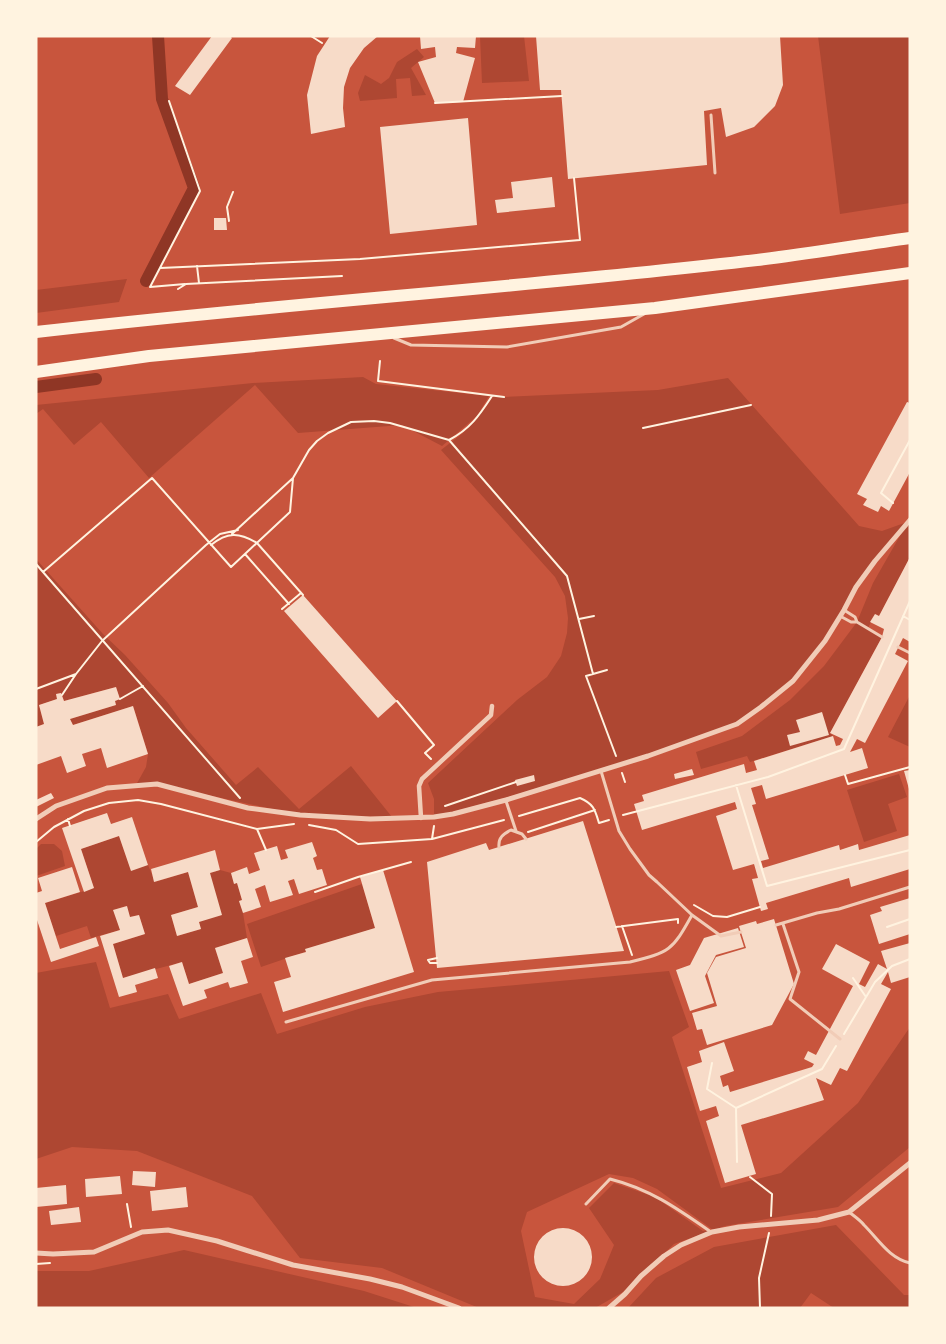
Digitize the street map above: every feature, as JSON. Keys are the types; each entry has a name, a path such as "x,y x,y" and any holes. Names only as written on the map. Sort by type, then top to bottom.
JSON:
{"highway":[{"path":"36,332 151,319 481,289 759,260 910,238"},
{"path":"36,372 149,356 655,308 910,273"}],"street":[{"path":"36,819 56,806 108,788 157,784 248,808 292,814 338,818 421,818 452,814 506,800 648,756 736,724 761,708 793,681 811,661 844,610 856,587 909,521"},
{"path":"421,818 419,786 422,779 491,715 492,706"},
{"path":"609,1308 625,1294 640,1276 681,1245 712,1232 739,1226 818,1220 849,1212 910,1163"},
{"path":"36,1253 94,1252 142,1232 168,1230 217,1241 293,1265 370,1279 402,1287 459,1308"}],"lane":[{"path":"711,115 716,173"},
{"path":"385,334 411,345 507,347 621,327 655,308"},
{"path":"844,610 855,617 857,622"},
{"path":"840,616 851,622 857,622 882,637"},
{"path":"898,647 910,653"},
{"path":"601,770 619,831 649,875 692,915 721,936 741,932"},
{"path":"506,800 516,831"},
{"path":"499,847 498,841 501,836 511,830 522,834 526,839"},
{"path":"776,925 817,913 839,909 910,887"},
{"path":"286,1022 418,982 630,962 649,957 667,951 676,942 692,915"},
{"path":"783,924 799,972 790,999 840,1040"},
{"path":"586,1204 610,1179 630,1184 656,1195 712,1232"},
{"path":"849,1212 864,1224 896,1258 910,1263"}],"path":[{"path":"311,36 322,43"},
{"path":"435,103 562,96"},
{"path":"169,101 200,192 150,286 342,276"},
{"path":"160,268 360,258 580,240 574,178"},
{"path":"229,221 226,207 233,192"},
{"path":"198,266 199,284"},
{"path":"178,289 186,284"},
{"path":"380,361 378,381 504,397"},
{"path":"449,440 462,433 477,418 492,396"},
{"path":"643,428 751,405"},
{"path":"210,544 220,537 232,534 238,530 293,478 309,450 318,441 328,433 351,422 374,421 390,423 449,440 568,576 593,674"},
{"path":"893,503 881,493 910,440"},
{"path":"43,572 152,478 231,567 290,512 293,478"},
{"path":"62,695 102,640 220,534 238,530"},
{"path":"232,534 247,537 256,543 302,594 282,609"},
{"path":"245,554 289,604"},
{"path":"36,564 234,789"},
{"path":"308,825 336,830 358,844 432,839 580,798 590,802 599,823 768,777 844,749 910,601"},
{"path":"579,619 594,616"},
{"path":"903,616 910,620"},
{"path":"608,670 586,676 618,762"},
{"path":"36,689 76,674"},
{"path":"120,699 143,686"},
{"path":"397,701 434,745 425,752"},
{"path":"845,775 848,784 910,767"},
{"path":"736,785 767,886 910,850"},
{"path":"36,842 54,826 68,818 109,804 138,800 161,804 257,829 276,825 299,824"},
{"path":"522,834 595,810"},
{"path":"68,818 70,826"},
{"path":"257,829 266,850"},
{"path":"315,892 411,862"},
{"path":"692,904 713,916 727,917 760,907"},
{"path":"616,927 678,919 678,924"},
{"path":"886,927 910,919"},
{"path":"622,926 633,957"},
{"path":"437,958 430,959 429,962 437,962"},
{"path":"736,1108 822,1069 875,982 892,966 910,959"},
{"path":"853,978 866,997"},
{"path":"712,1063 707,1089 736,1108"},
{"path":"736,1108 737,1162"},
{"path":"750,1178 772,1194 767,1248 759,1278 760,1308"},
{"path":"128,1204 130,1224"}],"shaded area":[{"path":"480,36 524,36 529,81 482,83"},
{"path":"818,36 910,36 910,203 840,214"},
{"path":"417,49 424,57 411,68 426,95 412,96 410,78 396,79 397,98 360,101 358,93 365,75 381,84 389,78 397,62"},
{"path":"127,279 119,302 36,313 36,290"},
{"path":"363,377 376,384 489,396 477,416 442,446 402,425 298,433 255,385 149,478 101,422 74,445 43,409 36,414 36,405 253,383"},
{"path":"728,378 859,526 882,531 910,521 910,557 879,616 875,614 868,628 882,637 830,733 833,736 750,762 747,756 701,769 696,752 742,736 790,700 824,666 857,622 873,583 905,527 856,587 825,641 783,690 737,724 573,779 434,817 434,799 428,783 517,700 547,677 561,656 567,633 568,618 565,596 555,577 441,450 463,433 477,418 492,396 658,390"},
{"path":"36,559 168,703 186,728 236,785 258,767 299,809 351,766 392,817 300,815 157,784 136,785 146,767 148,754 133,706 73,725 70,719 116,705 115,701 120,699 116,687 64,701 61,693 56,694 57,699 39,705 44,724 36,727"},
{"path":"910,695 910,747 888,737"},
{"path":"899,774 907,797 888,804 897,831 864,842 847,790"},
{"path":"119,836 131,870 148,865 155,882 188,872 198,907 171,915 177,936 201,929 199,922 210,873 220,870 231,873 234,883 237,883 242,900 239,901 247,938 215,948 223,973 189,984 182,962 123,978 113,944 145,934 139,915 130,917 126,906 114,910 120,930 91,938 87,926 56,936 45,903 94,888 81,849"},
{"path":"41,844 54,844 62,851 65,866 36,876 36,849"},
{"path":"362,884 375,928 261,967 247,924"},
{"path":"96,962 110,1008 168,994 179,1019 261,993 277,1034 365,1007 438,992 669,971 689,1027 672,1037 721,1188 781,1173 858,1103 910,1027 910,1147 838,1207 725,1226 674,1244 623,1292 595,1308 479,1308 382,1268 300,1258 252,1196 137,1151 72,1147 36,1159 36,973","holes":["609,1174 633,1178 657,1189 713,1230 703,1231 655,1197 614,1183 589,1208 614,1245 600,1279 574,1304 535,1297 521,1231 527,1212"]},
{"path":"836,1225 904,1295 910,1295 910,1308 834,1308 811,1293 800,1308 628,1308 656,1278 714,1247"},
{"path":"184,1250 364,1291 417,1308 36,1308 36,1271 89,1271"}],"building":[{"path":"212,36 230,36 232,38 190,95 175,86"},
{"path":"330,36 378,36 364,48 350,68 344,87 343,108 345,127 311,134 307,95 317,56"},
{"path":"420,36 476,36 475,48 457,47 456,53 475,58 463,102 435,103 418,62 436,57 435,47 421,49"},
{"path":"536,36 780,36 783,85 775,106 754,127 726,137 721,108 704,111 707,165 568,179 561,90 540,90"},
{"path":"468,118 477,225 390,234 380,127"},
{"path":"552,177 555,207 497,213 495,200 513,198 511,182"},
{"path":"214,218 226,218 227,230 214,230"},
{"path":"907,402 910,403 910,472 889,511 881,506 878,512 863,505 867,499 857,494"},
{"path":"910,557 910,642 903,638 895,654 908,661 865,743 857,739 850,752 862,748 868,768 766,799 762,785 751,788 756,804 752,805 769,859 761,861 763,868 839,845 840,850 858,844 859,850 910,835 910,869 851,887 849,878 766,903 768,909 761,911 752,879 758,878 754,864 733,870 716,816 737,809 735,802 642,830 634,804 644,801 642,795 744,764 746,773 757,770 754,761 833,736 836,746 840,745 843,739 830,733 882,637 884,629 870,622 875,614 879,616"},
{"path":"303,595 397,701 378,718 284,611"},
{"path":"116,687 120,699 115,701 116,705 70,719 73,725 133,706 148,754 107,768 101,748 82,754 86,766 67,773 61,756 36,765 36,727 44,724 39,705 57,699 56,694 61,693 64,701"},
{"path":"822,712 829,735 790,746 787,735 800,732 796,720"},
{"path":"692,769 694,775 675,779 674,774"},
{"path":"910,770 910,789 909,789 904,771"},
{"path":"534,775 535,781 517,786 515,780"},
{"path":"51,793 54,798 36,807 36,800"},
{"path":"107,813 111,824 132,817 148,865 131,871 119,836 81,849 94,888 84,892 62,828"},
{"path":"583,821 624,951 437,968 427,862 486,843 489,850"},
{"path":"312,842 317,856 313,858 317,870 322,869 327,885 299,894 294,879 288,881 293,895 270,902 265,885 255,889 261,907 243,913 239,901 242,900 237,883 234,884 231,873 247,867 249,874 260,870 254,853 277,846 281,860 288,858 285,850"},
{"path":"215,850 220,870 210,873 222,915 199,922 201,929 177,936 171,915 198,907 188,872 154,882 151,869"},
{"path":"72,867 80,892 45,903 60,949 96,937 99,946 51,962 36,917 36,893 42,891 38,878"},
{"path":"383,870 414,972 283,1012 274,982 291,977 285,958 306,952 305,949 375,928 360,877"},
{"path":"910,898 910,934 879,944 870,915 882,911 880,907"},
{"path":"127,906 130,917 139,915 145,934 113,944 123,978 155,968 158,978 135,985 137,992 119,997 100,936 120,930 113,910"},
{"path":"774,919 794,984 772,1025 707,1045 702,1029 697,1030 692,1013 717,1006 707,973 716,957 746,948 739,926 756,921 757,924"},
{"path":"738,928 744,947 716,955 705,976 714,1003 690,1011 676,970 690,965 704,938"},
{"path":"247,938 253,957 241,961 248,983 230,988 228,982 204,990 207,998 183,1006 169,966 182,962 189,984 223,973 215,948"},
{"path":"910,943 910,977 891,983 888,972 881,984 891,989 847,1071 840,1068 831,1085 816,1078 824,1100 741,1125 756,1174 725,1183 706,1121 719,1116 716,1106 700,1111 687,1067 702,1062 699,1051 724,1042 734,1071 720,1076 723,1087 728,1085 730,1092 812,1067 814,1064 804,1059 808,1051 816,1055 853,986 822,969 836,944 870,962 859,984 865,987 878,964 887,969 881,951"},
{"path":"133,1171 156,1172 155,1187 132,1185"},
{"path":"120,1176 122,1194 86,1197 85,1179"},
{"path":"66,1185 67,1204 36,1207 36,1188"},
{"path":"186,1187 188,1207 152,1211 150,1191"},
{"path":"79,1207 81,1222 51,1225 49,1211"},
{"path":"557,1228 569,1228 584,1236 592,1251 592,1263 584,1278 569,1286 557,1286 542,1278 534,1263 534,1251 542,1236"}],"waterway":[{"path":"146,281 194,188 162,99 158,36"},
{"path":"36,387 96,379"}]}
